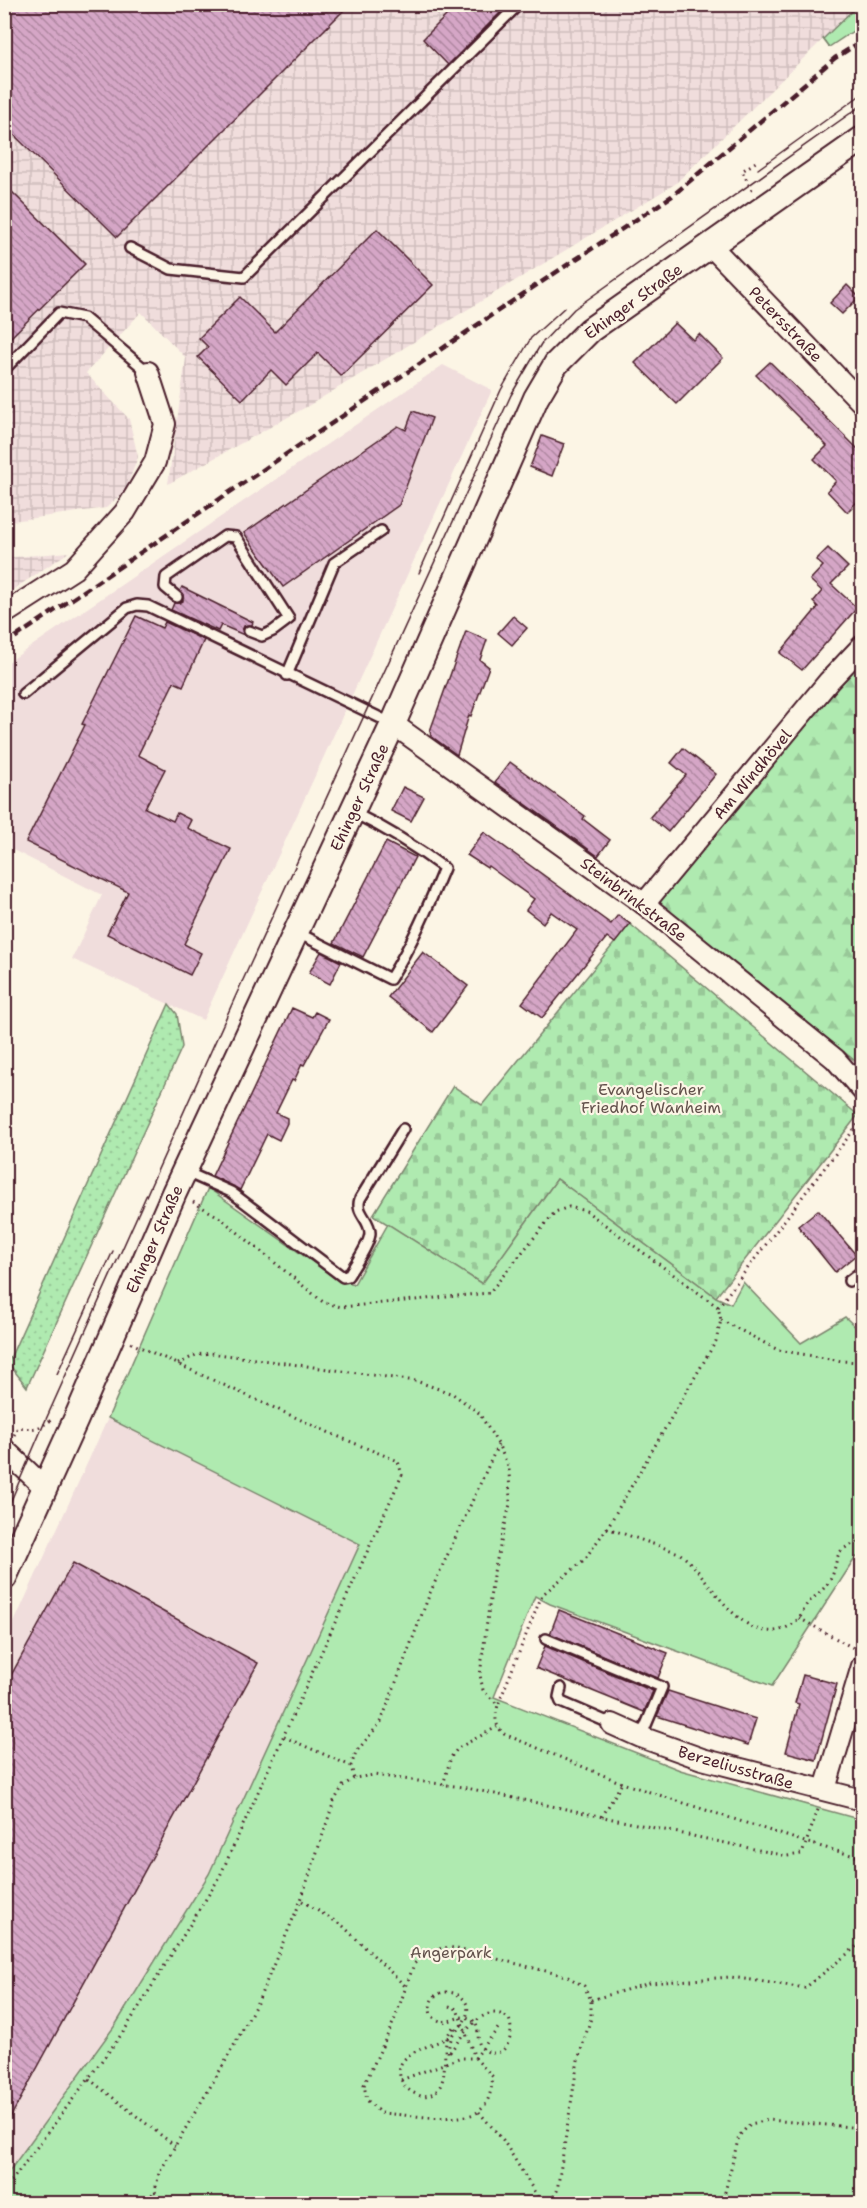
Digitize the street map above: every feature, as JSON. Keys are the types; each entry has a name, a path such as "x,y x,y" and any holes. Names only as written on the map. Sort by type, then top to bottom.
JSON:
{"street":[{"name":"Ehinger Straße","path":"4,1578 184,1171 393,724 536,398 556,364 590,330 862,139"},
{"name":"Petersstraße","path":"710,245 862,404"},
{"path":"4,614 74,569 125,512 155,462 165,424 148,372"},
{"name":"Am Windhövel","path":"644,904 829,681 862,646"},
{"name":"Steinbrinkstraße","path":"393,724 644,904 835,1059 862,1090"},
{"path":"5,1450 45,1488"},
{"path":"825,1789 862,1666"},
{"name":"Berzeliusstraße","path":"612,1724 702,1759 862,1800"}],"lane":[{"path":"130,248 171,269 244,277 519,4"},
{"path":"4,370 59,313 84,318 148,372"},
{"path":"287,675 334,563 381,531"},
{"path":"177,597 165,587 166,577 225,536 236,537 289,619 262,636 249,631"},
{"path":"23,694 126,608 137,605 148,606 287,675 393,724"},
{"path":"296,932 390,979 408,951 444,868 407,842 352,812"},
{"path":"184,1171 231,1192 343,1277 348,1276 370,1237 369,1225 362,1217 358,1206 360,1198 403,1129"},
{"path":"849,1281 862,1271"},
{"path":"546,1638 662,1687 641,1737"},
{"path":"561,1688 559,1697 561,1702 612,1724"}],"path":[{"path":"759,160 742,171 765,209"},
{"path":"718,1307 862,1119"},
{"path":"174,1193 205,1208 323,1302 341,1307 489,1293 555,1212 569,1207 586,1211 718,1307 721,1320 716,1341 607,1528 584,1560 542,1595 498,1705 495,1720 504,1734 622,1783 862,1858"},
{"path":"721,1320 778,1350 842,1361 862,1362"},
{"path":"4,2191 124,2031 219,1878 402,1475 399,1461 332,1434 112,1335"},
{"path":"178,1364 196,1355 211,1353 416,1381 453,1394 479,1413 498,1444 509,1468 510,1504 493,1576 480,1676 483,1690 498,1705"},
{"path":"5,1450 18,1427 33,1430 51,1420"},
{"path":"354,1778 351,1766 356,1752 381,1722 430,1593 498,1444"},
{"path":"607,1528 679,1553 689,1560 716,1596 749,1626 770,1632 786,1628 799,1618 806,1605 828,1583 842,1550 862,1540"},
{"path":"799,1618 854,1648 862,1656"},
{"path":"443,1785 451,1757 458,1748 497,1726"},
{"path":"283,1737 351,1766"},
{"path":"144,2204 155,2191 159,2173 225,2062 259,1999 301,1900 334,1801 343,1786 354,1778 374,1775 443,1785 787,1856 802,1854 818,1812"},
{"path":"602,1817 622,1783"},
{"path":"301,1900 343,1926 406,1987"},
{"path":"591,2000 650,1983 731,1977 805,1988 862,1942"},
{"path":"449,2006 457,2009 475,2058 493,2077 490,2097 479,2112 455,2118 380,2113 367,2100 364,2085 394,2021 414,1964 428,1951 449,1947 566,1976 584,1986 591,2000 591,2018 578,2060 557,2191 549,2204"},
{"path":"401,2080 400,2066 409,2054 444,2040 450,2037 456,2031 462,2026 466,2018 468,2012 462,1996 452,1991 441,1992 433,1999 431,2015 441,2022 463,2017 469,2018 476,2024 478,2029 478,2044 489,2053 504,2050 508,2044 512,2032 509,2019 498,2012 484,2015 478,2020 472,2025 448,2053 450,2039 453,2032 455,2029 453,2025 450,2032 448,2040 445,2051 443,2082 434,2093 428,2096 416,2094 401,2080"},
{"path":"475,2058 499,2027"},
{"path":"401,2080 459,2058 475,2058"},
{"path":"88,2078 175,2146"},
{"path":"479,2112 504,2140 542,2204"},
{"path":"722,2204 739,2136 750,2124 769,2120 862,2128"},
{"path":"155,2191 160,2204"}],"shaded area":[{"path":"4,5 858,5 675,184 308,406 168,484 186,358 141,312 86,373 129,419 138,457 125,491 106,508 5,522"},
{"path":"443,365 492,390 203,1020 72,959 102,895 5,846 4,665"},
{"path":"69,552 5,595 5,558"},
{"path":"108,1418 360,1543 209,1874 116,2024 5,2177 5,1642"}],"green space":[{"path":"858,5 862,5 862,25 829,47 823,39"},
{"path":"862,659 862,1061 854,1060 657,901 731,809"},
{"name":"Evangelischer Friedhof Wanheim","path":"630,924 858,1115 716,1297 557,1179 482,1284 373,1215 453,1086 482,1105"},
{"path":"169,1004 177,1014 182,1047 27,1387 8,1363"},
{"name":"Angerpark","path":"557,1179 716,1297 731,1304 743,1282 801,1343 845,1317 862,1333 862,1559 856,1557 772,1686 550,1604 535,1596 494,1697 680,1770 862,1820 862,2203 5,2204 5,2177 116,2024 209,1874 360,1544 108,1418 208,1188 334,1277 354,1284 388,1224 482,1284"}],"building":[{"path":"4,4 350,4 117,237 4,125"},
{"path":"458,4 509,4 448,65 423,39"},
{"path":"4,184 85,264 4,344"},
{"path":"377,229 433,285 341,376 318,353 286,385 271,370 242,400 198,357 208,347 199,338 240,297 275,332"},
{"path":"847,285 859,297 842,314 830,303"},
{"path":"675,323 693,340 699,334 723,358 677,404 635,363"},
{"path":"770,362 862,453 862,497 847,512 827,491 836,481 814,459 827,446 756,375"},
{"path":"413,411 432,418 399,505 283,587 244,533 398,426 406,430"},
{"path":"542,436 564,444 552,476 530,467"},
{"path":"828,548 848,567 831,584 857,608 802,670 780,653 818,607 813,602 822,591 810,580 823,566 816,560"},
{"path":"182,587 253,622 252,625 244,626 242,631 244,635 221,625 218,631 171,610 174,603 183,601 180,591"},
{"path":"136,616 162,628 165,622 204,640 183,686 174,682 138,755 165,769 145,808 173,821 177,813 191,820 187,828 231,849 184,944 201,953 190,975 107,934 128,892 26,842 85,725 82,724"},
{"path":"513,616 527,628 512,645 498,633"},
{"path":"466,631 487,640 480,660 489,667 471,716 469,715 457,755 431,736 430,731"},
{"path":"683,748 716,774 668,832 650,817 686,775 671,763"},
{"path":"510,762 585,816 583,819 610,840 598,856 495,782"},
{"path":"403,787 424,797 411,821 391,811"},
{"path":"484,832 611,924 618,915 630,924 615,943 607,937 542,1018 522,1003 577,930 551,912 543,923 526,910 534,899 488,866 487,868 467,855"},
{"path":"386,842 415,857 363,957 334,943"},
{"path":"321,952 341,962 330,984 309,973"},
{"path":"423,952 468,986 433,1032 388,997"},
{"path":"292,1008 312,1017 315,1012 329,1019 304,1065 302,1064 294,1081 292,1080 276,1113 287,1118 279,1140 267,1134 240,1190 212,1176"},
{"path":"818,1210 856,1255 835,1272 798,1226"},
{"path":"73,1563 258,1663 4,2129 4,1688"},
{"path":"559,1610 668,1653 658,1678 550,1634"},
{"path":"545,1646 653,1691 644,1712 536,1668"},
{"path":"803,1675 837,1684 816,1760 786,1752 799,1704 795,1703"},
{"path":"668,1691 756,1719 748,1745 657,1716"}],"tram line":[{"path":"758,169 862,94"},
{"path":"4,1517 237,993 511,395 541,344 574,309 862,105"},
{"path":"419,573 501,390 531,338 565,307"},
{"path":"57,1374 113,1251"}],"railway":[{"path":"4,645 514,300 672,196 835,58 862,41"}]}
